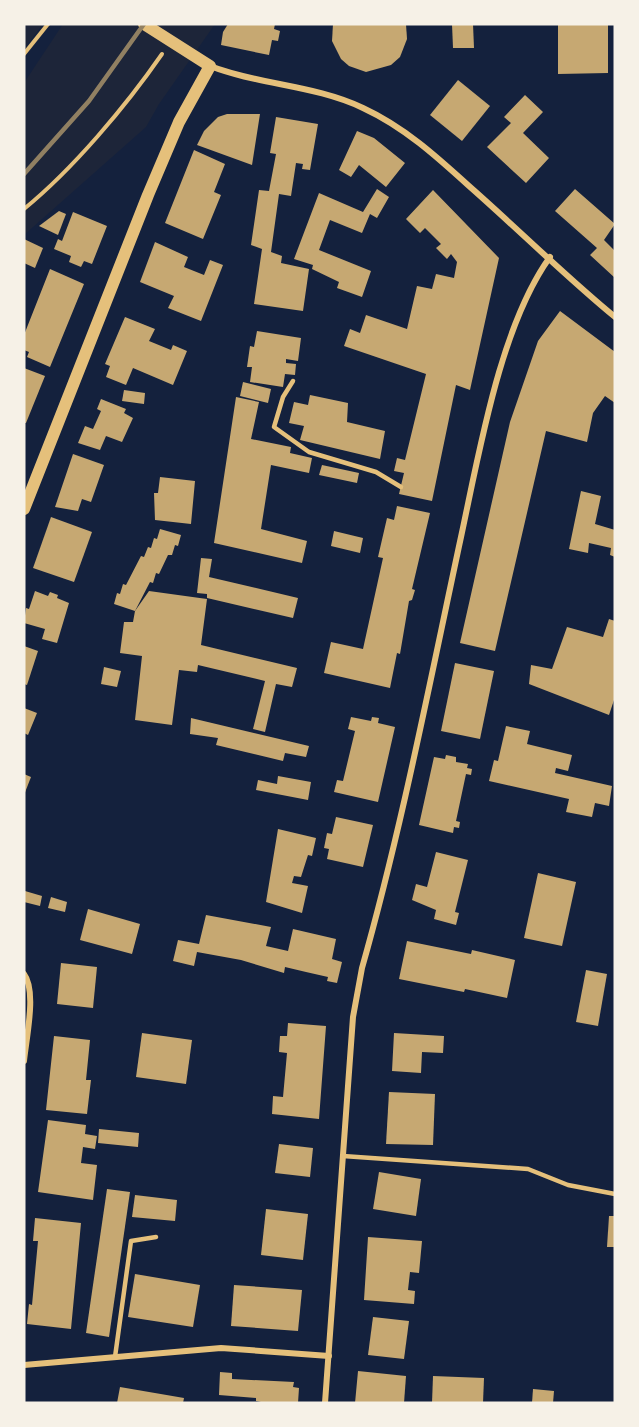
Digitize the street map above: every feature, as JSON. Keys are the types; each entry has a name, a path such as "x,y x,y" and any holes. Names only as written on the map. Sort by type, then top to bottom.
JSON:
{"main road":[{"path":"24,509 148,195 179,123 210,66 144,24"}],"street":[{"path":"210,66 235,76 335,98 376,114 428,149 615,317"},
{"path":"325,1403 353,1017 360,978 476,469 504,358 523,304 536,277 550,257"},
{"path":"24,974 28,981 30,994 24,1061"},
{"path":"24,1365 221,1348 329,1356"}],"lane":[{"path":"292,381 283,398 274,427 309,452 376,472 401,487"},
{"path":"343,1156 528,1169 568,1185 615,1194"},
{"path":"115,1357 130,1241 156,1238"}],"path":[{"path":"24,54 48,24"},
{"path":"24,209 94,139 137,90 163,52"}],"shaded area":[{"path":"24,24 43,24 24,49"},
{"path":"63,24 215,24 159,104 146,127 24,235 24,83"}],"building":[{"path":"228,24 275,24 274,29 280,31 278,41 272,40 269,55 221,45 223,32"},
{"path":"333,24 406,24 407,39 400,57 391,65 366,72 349,66 341,59 332,41"},
{"path":"452,24 473,24 474,48 453,48"},
{"path":"558,24 608,24 608,73 558,74"},
{"path":"458,80 490,106 462,141 430,115"},
{"path":"525,95 543,112 523,133 549,158 526,183 487,147 511,123 504,117"},
{"path":"227,114 260,114 252,165 197,145 204,131 218,117"},
{"path":"276,117 318,124 310,170 302,169 303,164 296,163 291,196 279,194 271,252 282,256 281,263 309,269 303,311 254,304 262,249 251,245 259,190 269,191 276,154 270,153"},
{"path":"357,131 374,138 405,163 386,187 359,165 351,177 339,170"},
{"path":"194,150 225,164 214,192 221,195 203,239 165,223"},
{"path":"377,189 389,197 377,218 370,214 362,233 330,220 319,250 371,271 362,297 337,288 339,282 312,269 313,265 294,259 319,193 363,212"},
{"path":"575,189 615,224 604,240 615,251 615,278 590,255 597,248 555,211"},
{"path":"433,190 499,258 470,390 456,385 432,501 399,494 404,473 394,471 397,458 405,460 426,374 344,346 350,329 360,333 366,315 407,329 417,286 432,289 436,274 454,278 457,262 451,254 447,259 436,248 441,244 425,228 420,233 406,219"},
{"path":"59,211 66,214 58,235 39,226"},
{"path":"73,212 107,226 92,264 84,261 81,267 69,262 71,256 54,249 58,239 62,241"},
{"path":"24,239 43,248 35,268 24,263"},
{"path":"155,242 188,257 184,267 204,275 210,260 223,265 201,321 168,308 174,296 140,282"},
{"path":"50,269 84,284 50,367 27,357 29,352 24,350 24,335"},
{"path":"560,311 615,352 615,403 605,396 593,413 587,442 546,431 495,651 460,643 510,422 538,341"},
{"path":"125,317 155,329 149,341 171,350 173,345 187,351 173,385 133,368 126,385 106,377 110,366 105,364"},
{"path":"257,331 301,338 298,361 286,359 286,363 296,364 295,375 285,374 283,387 250,382 252,367 247,367 250,346 254,347"},
{"path":"24,368 45,376 26,423 24,423"},
{"path":"243,382 271,389 268,403 240,396"},
{"path":"124,390 145,393 144,404 122,401"},
{"path":"310,395 348,403 347,422 385,431 380,459 300,440 304,426 289,423 294,402 308,405"},
{"path":"236,397 259,402 251,439 291,447 290,453 312,458 309,473 271,465 261,529 307,541 302,563 214,543"},
{"path":"101,399 126,409 124,413 133,418 122,442 106,436 100,450 78,443 85,426 93,429 101,411 97,409"},
{"path":"73,454 104,465 91,502 82,499 78,511 55,507"},
{"path":"322,465 359,473 357,483 319,475"},
{"path":"160,477 195,481 191,524 155,520 154,493 158,493"},
{"path":"581,491 601,496 595,524 615,530 615,557 610,555 611,548 589,543 588,553 569,549"},
{"path":"397,506 430,513 412,589 415,590 412,600 409,601 400,654 397,653 390,688 324,673 331,642 363,649 383,558 378,557 387,518 394,520"},
{"path":"51,517 92,532 74,582 33,568"},
{"path":"160,529 181,535 178,546 175,545 172,555 168,555 159,574 156,573 153,583 150,582 135,611 114,604 117,593 120,594 123,584 126,585 141,556 144,557 148,547 151,548"},
{"path":"334,531 363,538 360,553 331,546"},
{"path":"201,558 212,559 209,577 298,598 293,618 207,598 207,594 197,593"},
{"path":"35,591 48,596 50,592 69,603 57,643 42,639 45,629 24,623 26,608 29,609"},
{"path":"149,591 207,599 201,645 297,668 292,687 276,684 265,732 253,729 265,681 198,665 197,672 179,670 172,725 135,720 142,656 120,653 124,622 133,622 135,611"},
{"path":"609,619 615,621 615,697 609,715 529,684 531,665 552,669 567,627 603,637"},
{"path":"24,646 38,651 27,685 24,684"},
{"path":"455,663 494,671 480,739 441,731"},
{"path":"104,667 121,671 117,687 101,684"},
{"path":"24,708 37,713 28,735 24,733"},
{"path":"351,717 371,721 372,717 379,718 378,723 395,727 378,802 334,792 337,780 343,781 355,731 348,729"},
{"path":"191,718 309,746 306,757 285,753 283,761 216,745 218,738 190,734"},
{"path":"506,726 530,731 527,744 572,755 568,771 556,768 555,773 612,786 609,806 595,803 592,817 566,812 569,799 489,781 494,760 498,761"},
{"path":"446,755 456,757 456,762 468,764 467,768 472,769 471,775 466,774 456,821 460,822 459,828 454,827 453,833 419,825 434,757 445,759"},
{"path":"24,774 31,777 24,795"},
{"path":"278,776 311,782 308,800 256,790 258,780 277,784"},
{"path":"336,817 373,825 363,867 327,859 329,849 324,848 327,833 332,834"},
{"path":"278,829 316,838 312,856 308,855 301,877 294,876 292,883 308,886 302,913 266,902"},
{"path":"436,852 468,860 455,912 459,913 456,925 434,919 436,910 412,900 416,884 427,887"},
{"path":"538,873 576,882 562,946 524,938"},
{"path":"25,891 42,896 40,906 24,902"},
{"path":"51,897 67,902 65,912 48,908"},
{"path":"88,909 140,924 132,954 80,940"},
{"path":"206,915 271,927 266,946 288,951 293,929 336,939 332,959 342,962 337,983 327,981 328,977 285,967 284,973 241,960 197,952 194,966 173,961 178,940 199,944"},
{"path":"407,941 471,954 472,950 515,960 507,998 399,979"},
{"path":"61,963 97,967 93,1008 57,1004"},
{"path":"586,970 607,974 598,1026 576,1022"},
{"path":"288,1023 326,1026 319,1119 272,1114 273,1096 283,1097 287,1053 279,1052 280,1036 287,1036"},
{"path":"142,1033 192,1040 186,1084 136,1077"},
{"path":"394,1033 444,1036 443,1053 422,1052 421,1073 392,1071"},
{"path":"54,1036 90,1040 86,1080 91,1080 87,1114 46,1110"},
{"path":"389,1092 435,1094 433,1145 386,1144"},
{"path":"48,1120 86,1125 85,1134 97,1136 95,1149 83,1147 81,1163 97,1165 93,1200 38,1192"},
{"path":"99,1129 139,1133 138,1147 98,1143"},
{"path":"279,1144 313,1148 310,1177 275,1173"},
{"path":"379,1172 421,1179 416,1216 373,1209"},
{"path":"107,1189 130,1192 109,1337 86,1333"},
{"path":"135,1195 177,1200 175,1221 132,1217"},
{"path":"266,1209 308,1214 303,1260 261,1255"},
{"path":"609,1216 615,1216 615,1247 607,1247"},
{"path":"35,1218 81,1223 71,1329 27,1324 29,1304 32,1305 38,1241 33,1241"},
{"path":"368,1237 422,1241 419,1273 410,1272 408,1290 415,1291 414,1304 364,1300"},
{"path":"135,1274 200,1285 193,1327 128,1317"},
{"path":"234,1285 302,1290 298,1331 231,1326"},
{"path":"373,1317 409,1321 404,1359 368,1355"},
{"path":"358,1371 406,1376 404,1403 355,1403"},
{"path":"220,1372 232,1373 232,1379 294,1382 293,1387 299,1388 298,1403 266,1403 256,1401 256,1398 219,1395"},
{"path":"433,1376 484,1378 483,1403 432,1403"},
{"path":"120,1387 184,1398 183,1403 117,1403"},
{"path":"533,1389 554,1391 553,1403 532,1403"}],"railway":[{"path":"24,174 89,101 144,24"}]}
